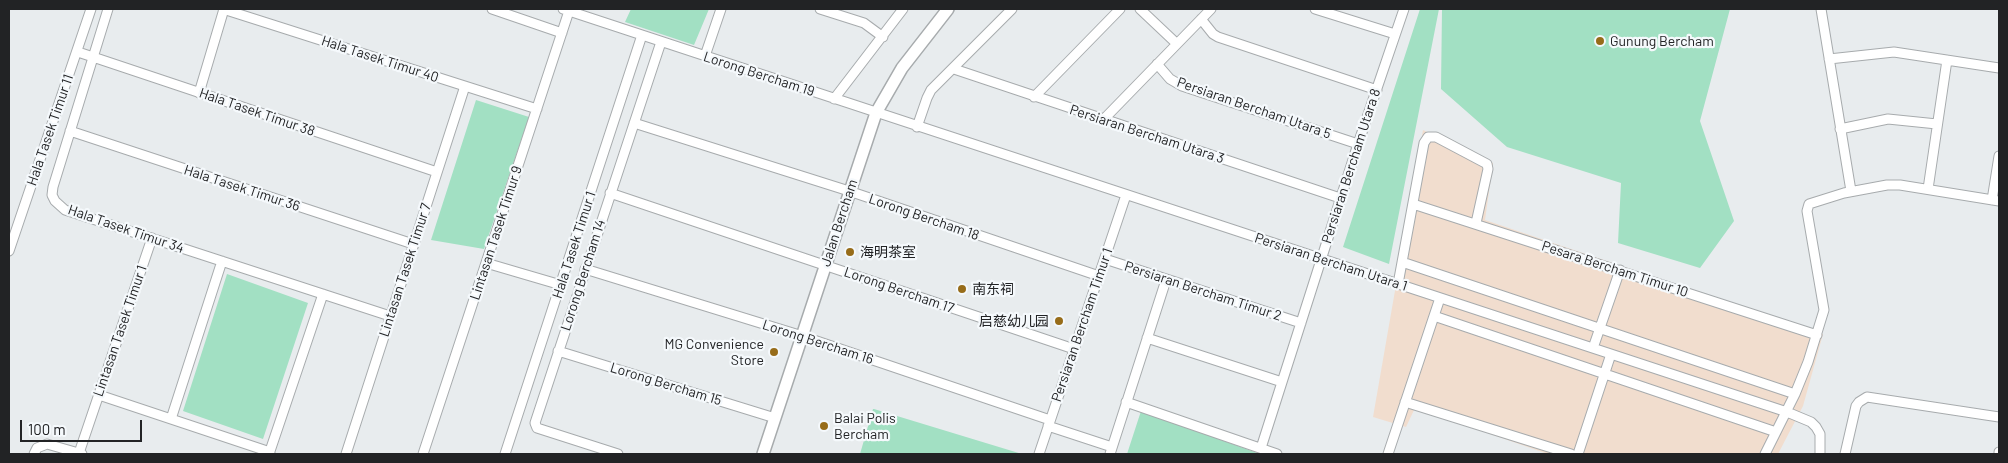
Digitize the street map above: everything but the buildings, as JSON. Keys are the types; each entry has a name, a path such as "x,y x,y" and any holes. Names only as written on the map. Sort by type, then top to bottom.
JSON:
{"main road":[{"name":"Jalan Bercham","path":"763,454 772,417 798,335 872,112 890,72 940,9"},
{"name":"Jalan Bercham","path":"872,112 902,68 948,9"},
{"name":"Jalan Bercham","path":"756,454 772,417"}],"street":[{"name":"Hala Tasek Timur 11","path":"9,252 92,9"},
{"name":"Hala Tasek Timur 34","path":"108,9 53,187 52,195 55,201 66,210 390,316"},
{"path":"199,93 224,9"},
{"name":"Hala Tasek Timur 40","path":"224,9 537,110"},
{"path":"492,9 562,32"},
{"path":"705,56 721,9"},
{"path":"820,9 864,24 883,37"},
{"path":"834,99 903,9"},
{"path":"917,127 931,90 1012,9"},
{"path":"1034,97 1120,9"},
{"path":"1140,9 1176,43"},
{"path":"1103,120 1211,9"},
{"path":"1315,9 1341,13 1395,34"},
{"name":"Persiaran Bercham Utara 8","path":"1261,448 1340,198 1404,9"},
{"path":"1821,9 1851,191"},
{"name":"Lintasan Tasek Timur 9","path":"423,454 537,110 562,32 566,10"},
{"name":"Lorong Bercham 19","path":"566,10 872,112"},
{"path":"1201,19 1212,34 1218,37 1377,90"},
{"name":"Hala Tasek Timur 1","path":"505,454 642,35"},
{"name":"Lorong Bercham 14","path":"618,454 536,426 536,419 661,42"},
{"name":"Hala Tasek Timur 38","path":"78,52 437,172"},
{"path":"1829,59 1894,52 1999,68"},
{"path":"1928,190 1947,60"},
{"name":"Persiaran Bercham Utara 5","path":"1157,64 1170,79 1182,86 1358,144"},
{"name":"Persiaran Bercham Utara 3","path":"954,69 1340,198"},
{"name":"Lintasan Tasek Timur 7","path":"346,454 465,86"},
{"name":"Persiaran Bercham Utara 1","path":"872,112 1787,412 1811,422 1816,427 1820,434 1820,454"},
{"path":"1840,130 1888,119 1937,124"},
{"name":"Lorong Bercham 18","path":"634,123 846,190 1099,276"},
{"name":"Hala Tasek Timur 36","path":"70,131 413,244"},
{"path":"1398,284 1424,144 1428,137 1436,137 1484,162 1488,166 1476,223"},
{"path":"1765,454 1795,394 1817,336 1824,310 1807,209 1812,203 1851,191 1886,185 1996,200 1999,156"},
{"name":"Lorong Bercham 17","path":"610,193 1074,349"},
{"name":"Persiaran Bercham Timur 1","path":"1039,454 1126,195"},
{"name":"Pesara Bercham Timur 10","path":"1414,204 1817,336"},
{"path":"9,218 19,221"},
{"name":"Lintasan Tasek Timur 1","path":"81,454 98,394 152,238"},
{"name":"Persiaran Bercham Timur 2","path":"1105,260 1301,323"},
{"path":"171,419 222,261"},
{"path":"1402,262 1795,394"},
{"path":"486,263 561,285"},
{"name":"Lorong Bercham 16","path":"585,269 798,335 1049,423 1111,450"},
{"path":"1593,348 1620,270"},
{"path":"1111,450 1166,280"},
{"path":"98,394 269,453 323,294"},
{"path":"1388,454 1440,298"},
{"path":"1434,316 1776,432"},
{"path":"1147,338 1282,382"},
{"name":"Lorong Bercham 15","path":"558,351 772,417"},
{"path":"1578,454 1611,354"},
{"path":"1845,454 1856,406 1862,399 1873,398 1999,417"},
{"path":"1126,402 1277,454"},
{"path":"1405,402 1571,454"},
{"path":"34,453 42,445 47,444 81,454"}],"shaded area":[{"path":"1423,130 1493,163 1485,220 1823,334 1803,406 1778,454 1548,454 1415,408 1406,427 1373,417"}],"green space":[{"path":"631,9 709,9 694,45 625,22"},
{"path":"1420,9 1439,9 1389,264 1343,247"},
{"name":"Gunung Bercham","path":"1442,9 1730,9 1700,121 1734,221 1700,268 1618,243 1621,183 1507,147 1441,89"},
{"path":"476,100 529,117 484,249 431,240"},
{"path":"227,274 308,303 263,439 183,411"},
{"path":"874,409 1022,454 860,454"},
{"path":"1141,411 1260,454 1127,454"}],"place":[{"name":"Gunung Bercham","path":"1600,41"},
{"name":"海明茶室","path":"850,252"},
{"name":"南东祠","path":"962,289"},
{"name":"启慈幼儿园","path":"1059,321"},
{"name":"MG Convenience Store","path":"774,352"},
{"name":"Balai Polis Bercham","path":"824,426"}]}
